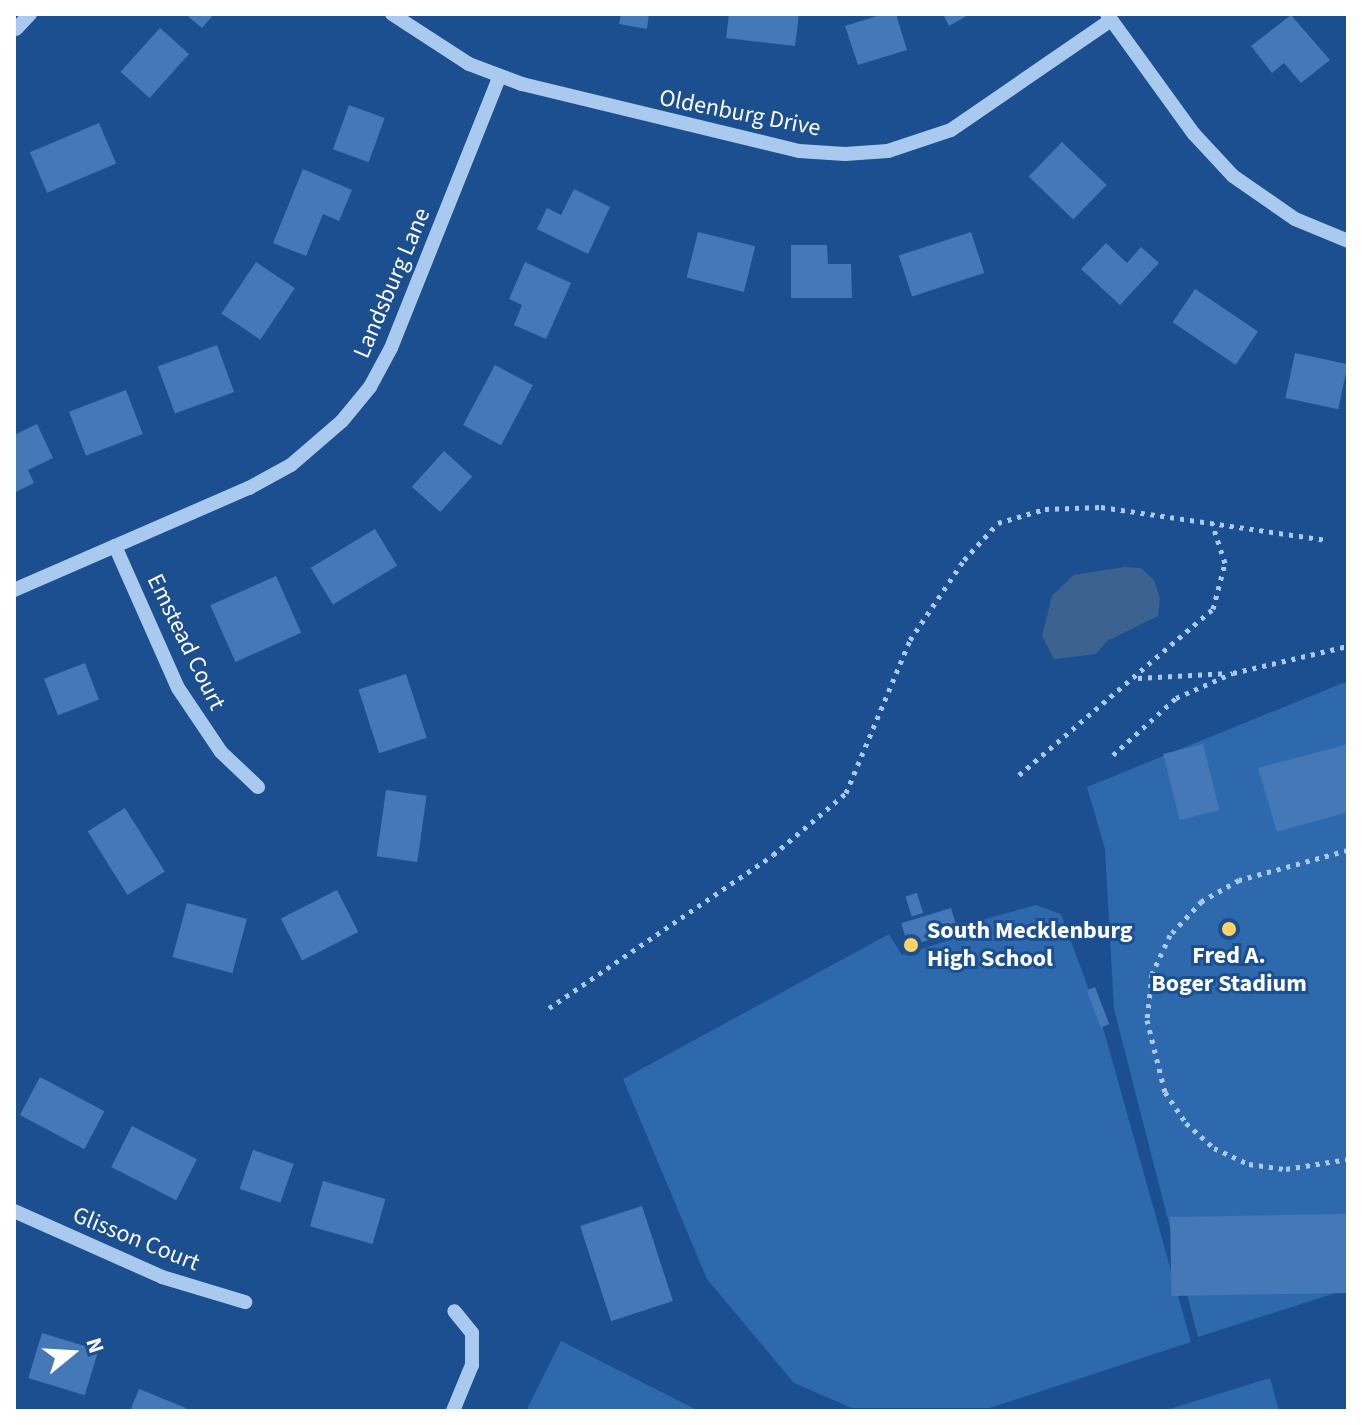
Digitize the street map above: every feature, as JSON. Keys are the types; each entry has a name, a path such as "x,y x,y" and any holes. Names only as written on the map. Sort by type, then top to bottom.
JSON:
{"street":[{"path":"16,29 30,14"},
{"name":"Oldenburg Drive","path":"392,14 469,64 500,76 605,108 799,151 888,151 931,139 971,120 1109,17"},
{"path":"1109,17 1194,134 1233,176 1295,219 1348,241"},
{"name":"Landsburg Lane","path":"14,590 291,465 361,398 391,348 500,76"},
{"name":"Emstead Court","path":"115,546 178,688 221,752 258,787"},
{"name":"Glisson Court","path":"14,1211 162,1277 245,1302"},
{"path":"453,1411 472,1365 472,1333 454,1311"}],"path":[{"path":"549,1008 773,855 846,793 910,640 964,560 998,523 1045,509 1101,507 1327,540"},
{"path":"1019,775 1213,609 1225,563 1212,523"},
{"path":"1136,678 1233,673 1348,646"},
{"path":"1113,755 1176,698 1233,673"},
{"path":"1348,850 1239,880 1202,901 1170,935 1152,974 1147,1020 1165,1092 1186,1123 1214,1148 1249,1164 1286,1169 1348,1159"}],"shaded area":[{"path":"1124,567 1141,568 1154,580 1160,598 1158,616 1107,641 1096,654 1054,659 1042,636 1052,596 1074,575"},
{"name":"Fred A. Boger Stadium","path":"1348,681 1348,1289 1198,1337 1114,1009 1105,849 1087,787"},
{"path":"1036,905 1061,914 1104,1031 1191,1342 990,1408 852,1408 794,1383 707,1279 623,1079 889,934 902,955 959,937 961,927 971,923"},
{"path":"561,1341 699,1411 526,1411"},
{"path":"1270,1378 1279,1411 1163,1411"}],"building":[{"path":"185,14 214,14 202,28"},
{"path":"621,14 649,14 647,29 619,24"},
{"path":"729,14 799,14 795,46 726,38"},
{"path":"883,14 896,14 907,50 858,65 845,26"},
{"path":"943,14 970,14 949,26"},
{"path":"1291,15 1330,60 1301,83 1284,63 1272,73 1251,46"},
{"path":"160,28 189,54 150,98 121,72"},
{"path":"349,105 385,118 369,162 333,149"},
{"path":"99,123 116,164 47,193 30,152"},
{"path":"1062,142 1107,185 1073,220 1029,177"},
{"path":"303,169 352,190 339,221 323,214 306,256 273,243"},
{"path":"574,189 610,207 588,254 537,229 547,208 561,215"},
{"path":"698,232 755,246 744,292 687,278"},
{"path":"971,232 984,273 912,296 899,255"},
{"path":"1106,243 1127,263 1141,247 1159,263 1120,305 1081,269"},
{"path":"791,245 827,245 828,264 851,264 852,298 791,298"},
{"path":"256,262 295,288 260,340 221,313"},
{"path":"525,262 571,283 546,339 514,325 522,305 509,299"},
{"path":"1195,289 1258,331 1236,365 1173,322"},
{"path":"217,345 234,392 175,414 158,367"},
{"path":"1295,353 1348,364 1338,409 1285,398"},
{"path":"495,365 533,385 501,445 463,425"},
{"path":"126,390 143,434 86,456 69,412"},
{"path":"37,424 53,458 28,470 34,483 14,493 14,435"},
{"path":"444,451 472,476 440,512 412,487"},
{"path":"375,529 397,566 333,604 311,568"},
{"path":"276,576 301,633 235,662 210,605"},
{"path":"85,663 99,699 58,715 44,679"},
{"path":"406,674 427,738 379,753 358,689"},
{"path":"1203,744 1219,810 1180,820 1163,754"},
{"path":"1348,744 1348,812 1277,832 1258,768"},
{"path":"386,790 427,796 417,862 377,856"},
{"path":"125,808 165,872 127,895 88,831"},
{"path":"337,890 358,932 302,960 281,919"},
{"path":"917,893 923,913 912,917 906,897"},
{"path":"187,903 247,919 232,973 173,957"},
{"path":"951,908 958,931 908,946 901,923"},
{"path":"1095,987 1109,1024 1101,1028 1087,990"},
{"path":"40,1077 104,1111 84,1149 20,1115"},
{"path":"132,1126 197,1159 176,1200 111,1167"},
{"path":"253,1150 294,1164 280,1203 240,1189"},
{"path":"323,1181 385,1199 373,1244 310,1226"},
{"path":"642,1206 673,1301 611,1321 580,1226"},
{"path":"1346,1214 1347,1293 1171,1296 1170,1217"},
{"path":"42,1333 98,1350 85,1395 28,1378"},
{"path":"139,1389 186,1408 185,1411 130,1411"}],"place":[{"name":"Fred A. Boger Stadium","path":"1229,929"},
{"name":"South Mecklenburg High School","path":"911,945"}]}
